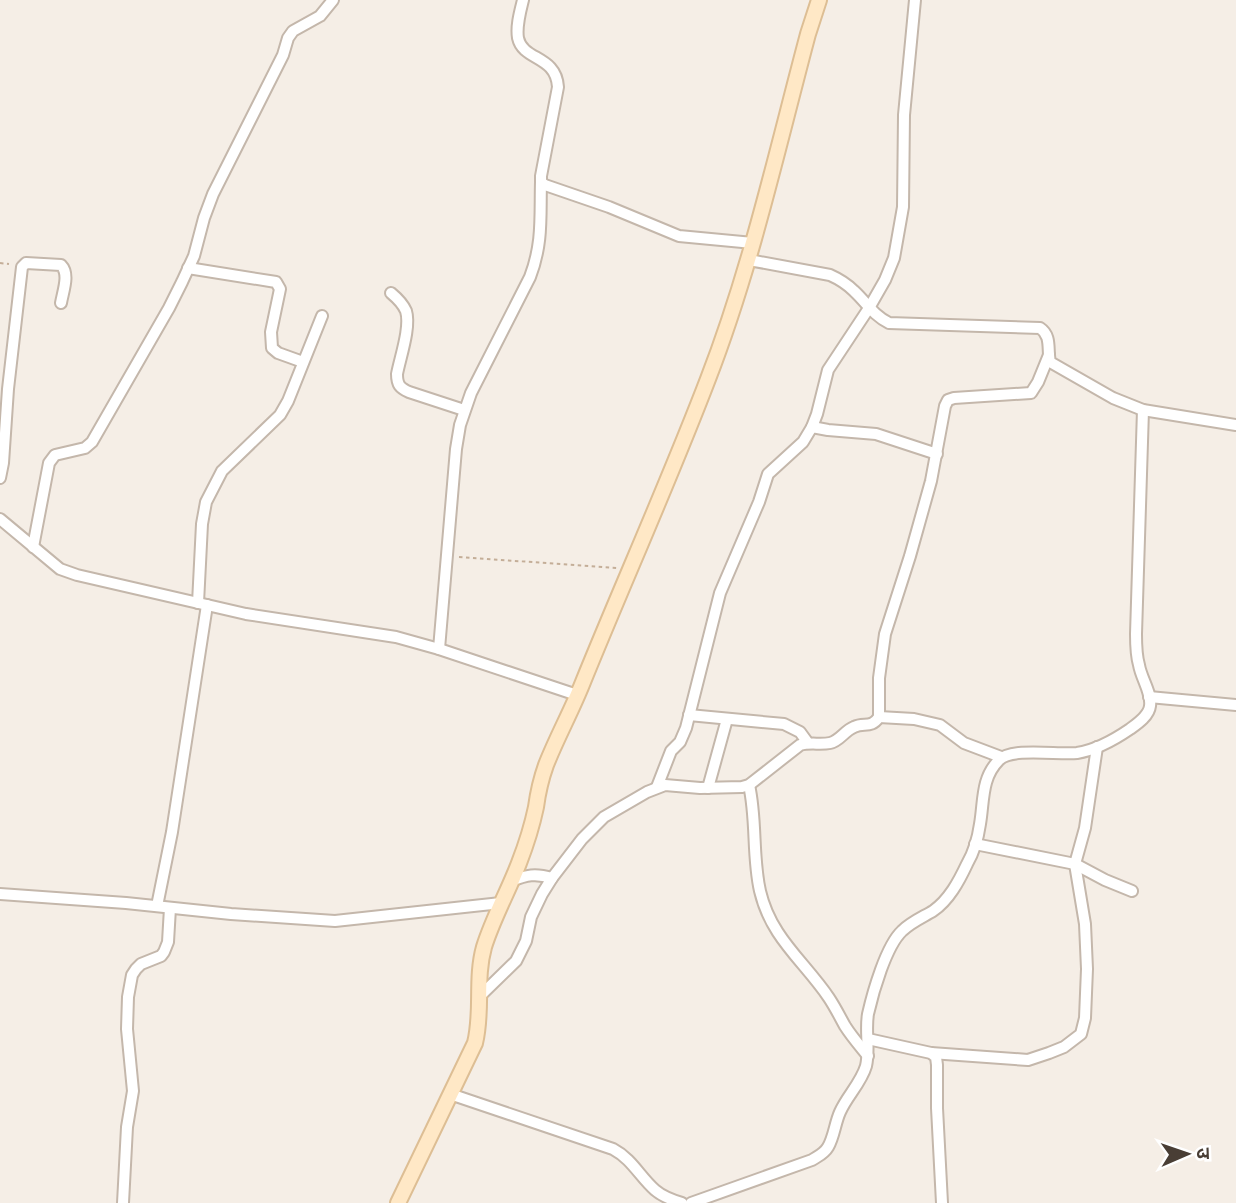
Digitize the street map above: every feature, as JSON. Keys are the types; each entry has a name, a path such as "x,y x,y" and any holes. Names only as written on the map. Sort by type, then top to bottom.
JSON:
{"street":[{"path":"33,547 49,463 54,455 85,448 92,442 169,308 194,256 213,194 283,55 288,38 293,31 320,16 333,0"},
{"path":"439,649 456,449 464,410 530,277 540,239 541,176 558,87 553,69 521,46 518,32 523,0"},
{"path":"398,1203 475,1043 480,1020 479,978 484,949 529,833 546,764 578,695 629,568 673,469 726,331 749,260 819,0"},
{"path":"657,787 671,751 680,742 720,593 759,502 768,474 803,442 812,427 828,370 869,308 894,258 903,207 904,115 915,0"},
{"path":"541,182 679,236 753,243"},
{"path":"749,260 830,275 841,280 877,317 889,323 1040,328 1046,332 1048,338 1050,362 1113,398 1143,410 1236,425"},
{"path":"0,478 22,267 26,263 61,265 65,269 61,303"},
{"path":"188,268 276,282 280,289 271,332 272,348 303,362"},
{"path":"391,293 405,308 407,315 397,383 409,392 464,410"},
{"path":"157,906 172,832 203,604 204,512 211,490 222,471 280,415 322,316"},
{"path":"480,997 522,952 531,917 552,878 582,839 604,817 665,785 708,788 749,785 800,745 835,742 850,728 877,721 880,717 880,678 885,634 910,556 948,400 1031,393 1049,355"},
{"path":"880,717 914,719 940,725 964,743 1001,757 1024,753 1078,752 1097,747 1119,737 1147,714 1149,697 1139,667 1136,634 1143,410"},
{"path":"812,427 876,434 936,454"},
{"path":"0,519 60,569 77,575 267,618 383,634 439,649 578,695"},
{"path":"1149,697 1236,705"},
{"path":"689,715 784,724 800,732 808,743"},
{"path":"708,788 727,719"},
{"path":"868,1039 930,1053 1028,1060 1064,1047 1081,1034 1085,1018 1087,969 1085,924 1075,864 1085,828 1097,747"},
{"path":"691,1203 822,1154 829,1146 840,1112 863,1076 868,1056 870,1004 882,969 901,931 943,903 968,862 980,827 986,780 1001,757"},
{"path":"749,785 753,803 755,857 764,904 786,946 830,999 852,1036 868,1056"},
{"path":"975,844 1075,864 1132,891"},
{"path":"511,881 533,875 552,878"},
{"path":"0,894 335,921 502,903"},
{"path":"123,1203 127,1128 134,1091 127,1028 128,997 132,975 136,969 160,956 166,947 170,908"},
{"path":"930,1053 936,1057 937,1065 942,1203"},
{"path":"450,1094 613,1149 623,1154 655,1190 682,1203"}],"path":[{"path":"447,556 629,568"}]}
